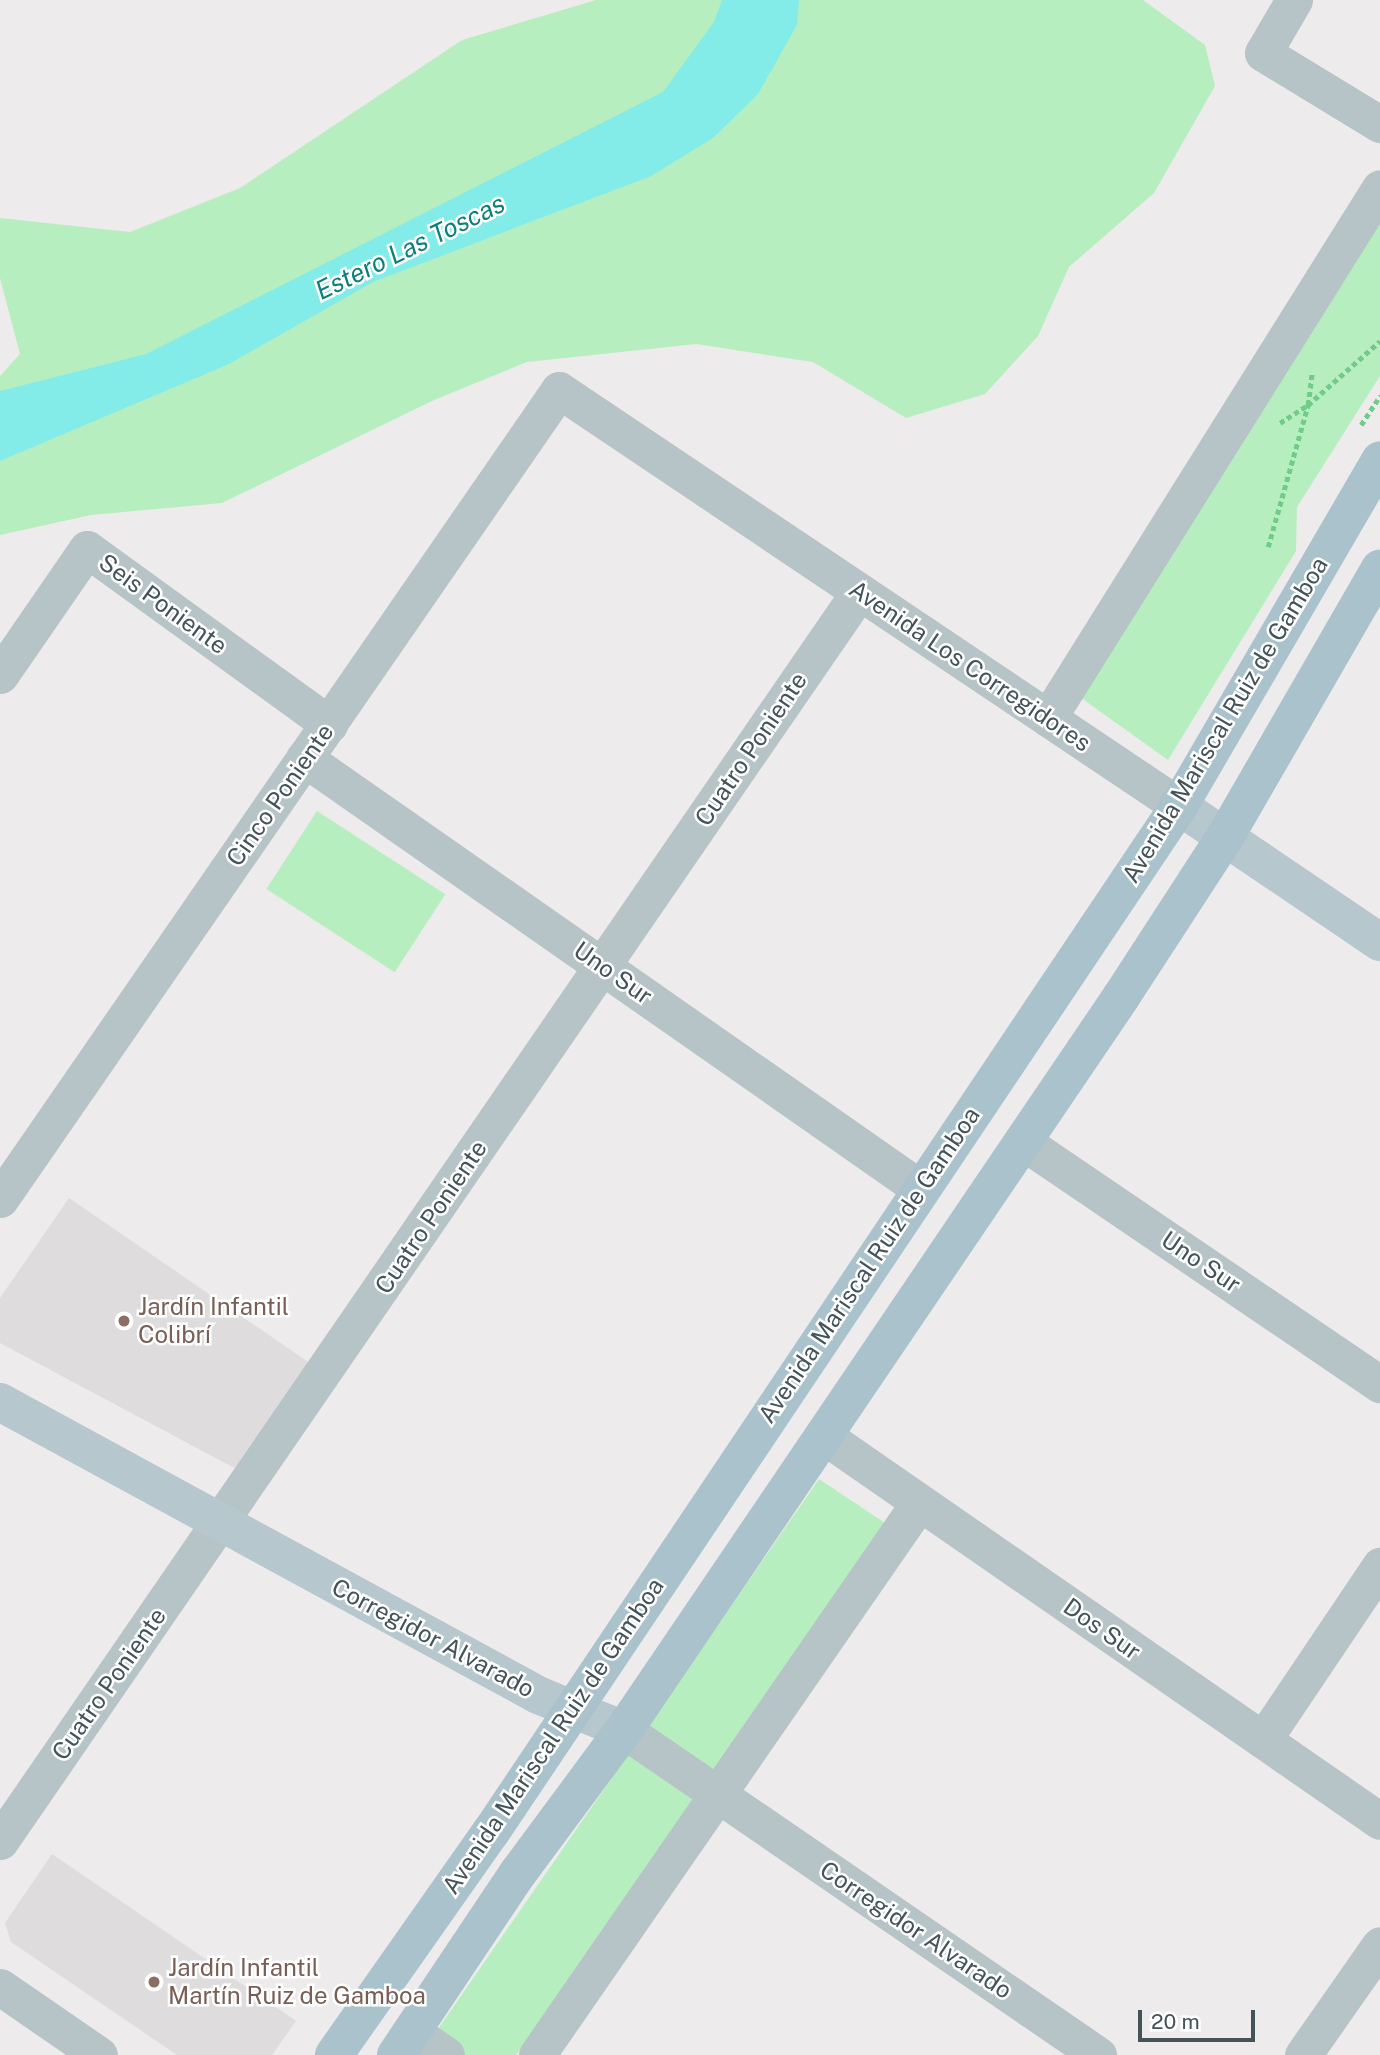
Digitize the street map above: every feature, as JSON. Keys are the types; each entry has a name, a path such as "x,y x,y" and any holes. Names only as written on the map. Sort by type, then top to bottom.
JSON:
{"main road":[{"name":"Avenida Mariscal Ruiz de Gamboa","path":"334,2055 571,1712 1179,806 1380,460"},
{"name":"Avenida Mariscal Ruiz de Gamboa","path":"404,2044 518,1873 624,1730 824,1436 1225,836 1380,568"}],"street":[{"path":"1294,0 1263,53 1380,124"},
{"path":"1048,718 1380,188"},
{"name":"Avenida Los Corregidores","path":"559,390 1380,942"},
{"name":"Cinco Poniente","path":"0,1199 559,390"},
{"name":"Seis Poniente","path":"0,675 87,549 329,724"},
{"name":"Cuatro Poniente","path":"0,1841 222,1524 859,592"},
{"name":"Uno Sur","path":"304,758 921,1189"},
{"name":"Uno Sur","path":"1022,1141 1380,1384"},
{"name":"Corregidor Alvarado","path":"0,1402 571,1712 624,1730 1098,2055"},
{"name":"Dos Sur","path":"824,1436 1380,1821"},
{"path":"537,2055 919,1503"},
{"path":"1263,1740 1380,1566"},
{"path":"1303,2055 1380,1945"},
{"path":"0,1987 99,2055"},
{"path":"404,2044 446,2055"}],"path":[{"path":"1274,426 1308,405 1380,341"},
{"path":"1268,547 1308,405 1313,367"}],"shaded area":[{"name":"Jardín Infantil Colibrí","path":"69,1198 314,1366 240,1471 0,1343 0,1298"},
{"name":"Jardín Infantil Martín Ruiz de Gamboa","path":"52,1854 296,2021 272,2055 177,2055 11,1942 5,1923"}],"green space":[{"path":"596,0 1143,0 1205,45 1215,86 1154,193 1069,267 1038,336 985,394 906,418 813,362 696,344 527,362 434,400 222,503 91,515 0,535 0,376 20,354 0,278 0,218 130,232 240,188 462,40"},
{"path":"1380,221 1380,376 1297,507 1296,551 1168,760 1077,695"},
{"path":"317,811 445,894 395,972 266,889"},
{"path":"819,1479 891,1527 516,2055 420,2055"}],"water":[{"name":"Estero Las Toscas","path":"722,0 799,0 797,25 758,94 713,138 651,176 373,282 229,364 0,461 0,391 146,354 663,92 714,22"}],"place":[{"name":"Jardín Infantil Colibrí","path":"124,1321"},
{"name":"Jardín Infantil Martín Ruiz de Gamboa","path":"154,1982"}]}
